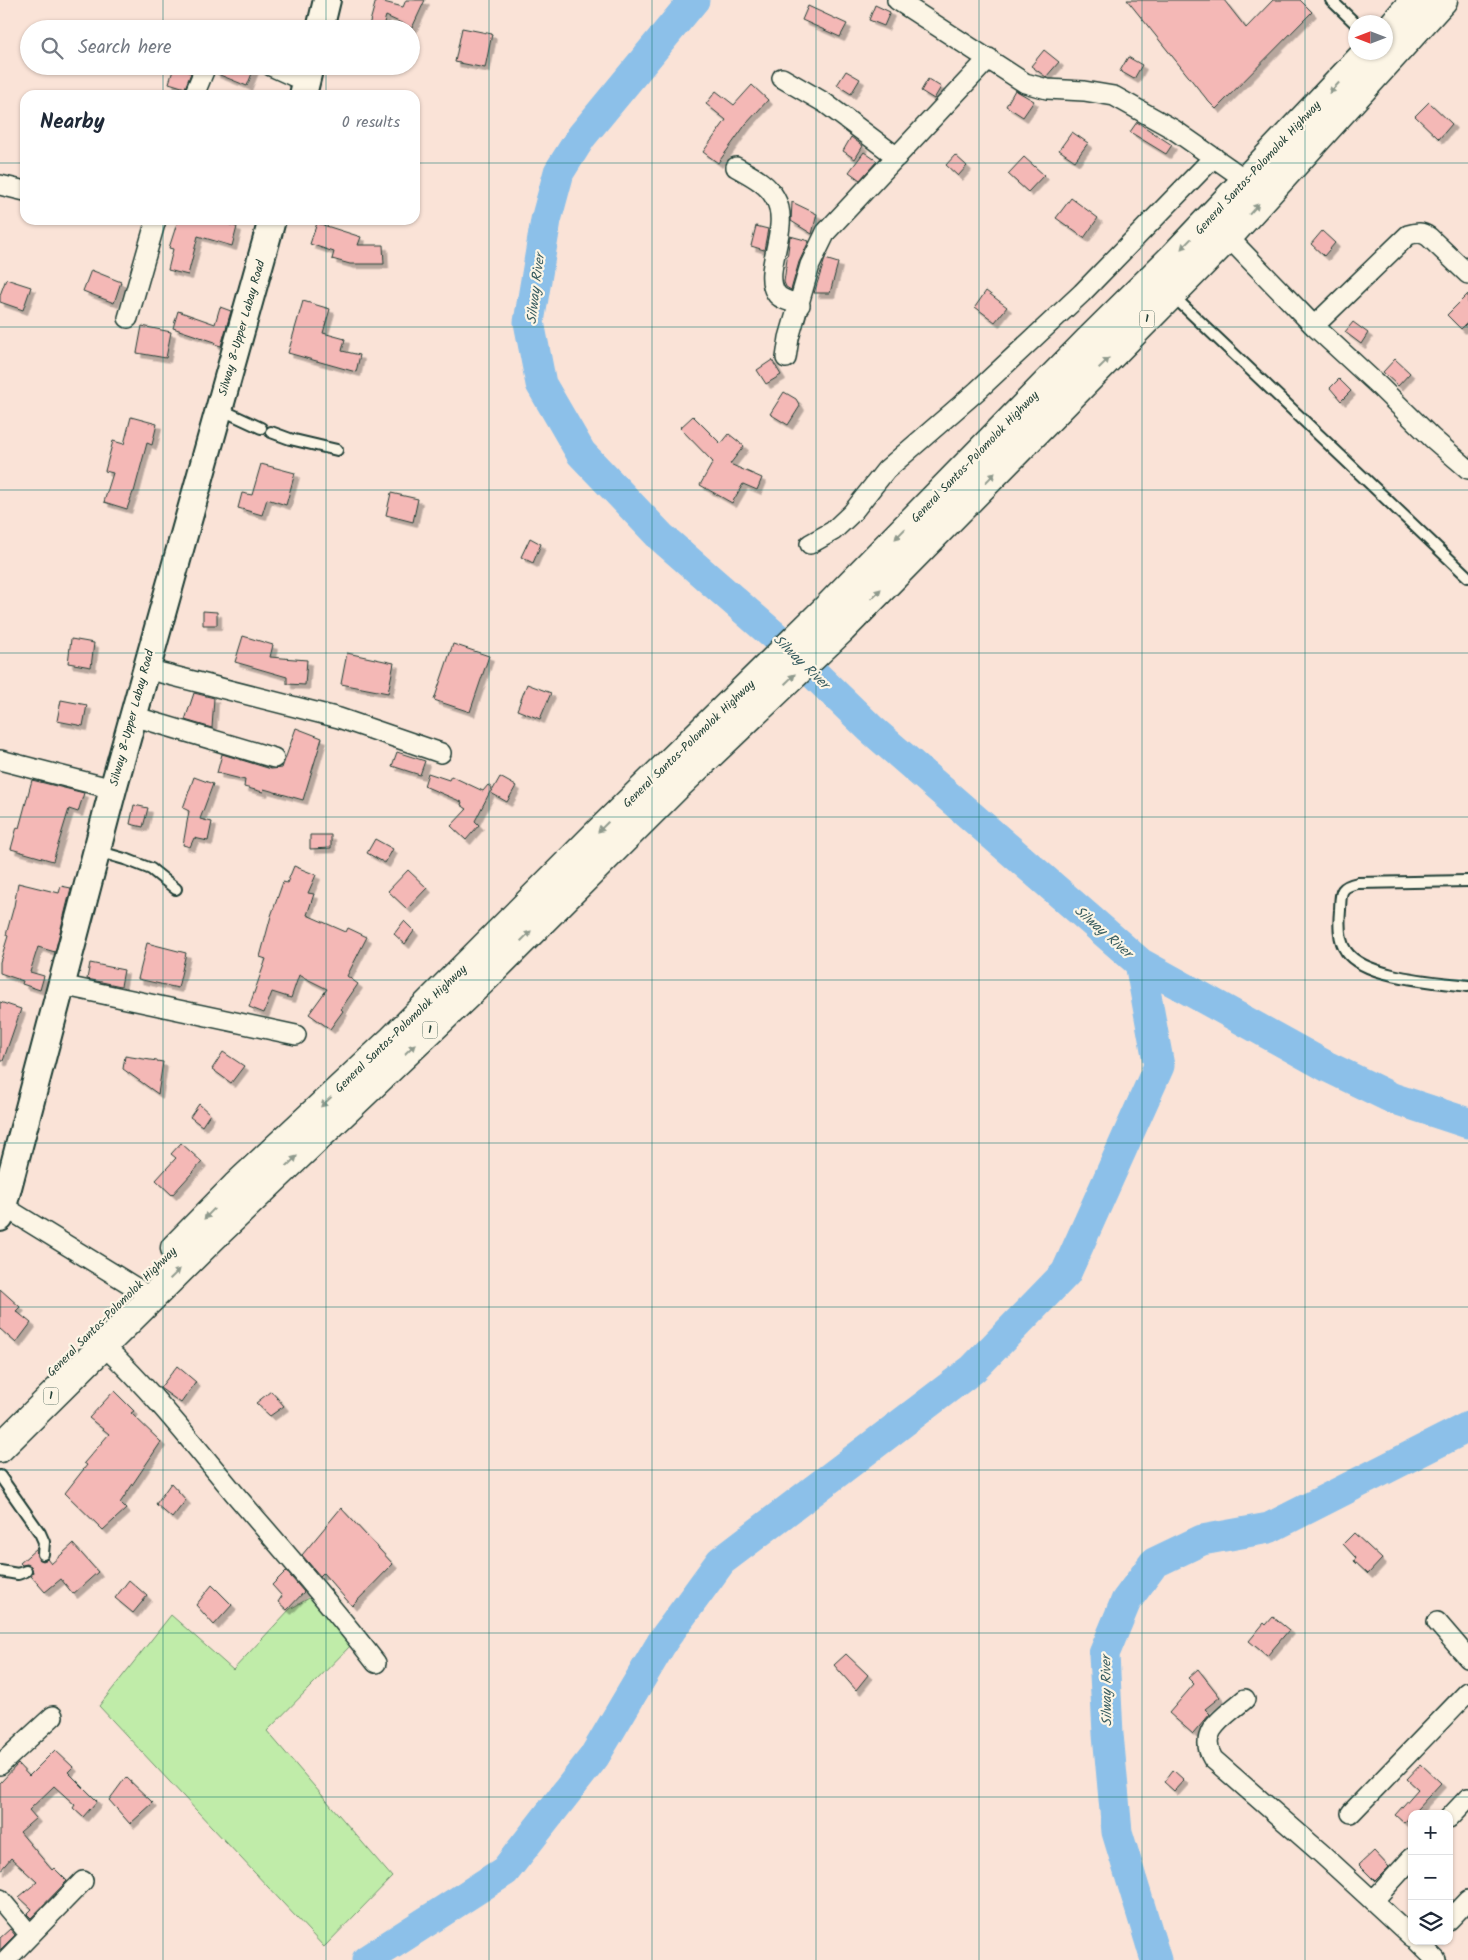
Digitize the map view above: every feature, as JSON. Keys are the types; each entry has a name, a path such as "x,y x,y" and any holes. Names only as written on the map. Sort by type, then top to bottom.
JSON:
{"highway":[{"path":"1393,25 1415,0"},
{"name":"1","path":"0,1448 103,1345 487,976 677,786 747,704 1228,237 1443,0"},
{"name":"General Santos-Polomolok Highway","path":"833,620 1088,341 1174,257 1359,60"},
{"name":"General Santos-Polomolok Highway","path":"0,1425 138,1289 149,1275 236,1186 393,1039 603,828 747,704"}],"main road":[{"path":"322,20 327,0"},
{"name":"Silway 8-Upper Labay Road","path":"2,1212 96,851 271,225"}],"street":[{"path":"897,0 1025,83 1047,89 1084,91 1114,96 1166,125 1246,180"},
{"path":"786,358 789,338 810,265 826,232 989,58"},
{"path":"196,90 202,75"},
{"path":"293,75 307,81"},
{"path":"782,78 825,103 897,157"},
{"path":"810,544 833,530 852,513 886,470 977,391 1082,293 1214,157"},
{"path":"736,167 758,180 775,196 779,204 781,222 772,274 774,286 776,294 783,299 800,305"},
{"path":"0,185 20,190"},
{"path":"128,318 151,225"},
{"path":"1314,326 1408,236 1416,233 1423,233 1429,237 1468,274"},
{"path":"1228,237 1314,326 1380,386 1432,438 1468,469"},
{"path":"146,669 339,718 441,753"},
{"path":"133,716 274,758"},
{"path":"0,760 113,789"},
{"path":"61,985 296,1035"},
{"path":"2,1212 138,1289"},
{"path":"103,1345 133,1374 178,1425 336,1611 376,1663"},
{"path":"1437,1622 1468,1658"},
{"path":"1351,1813 1468,1692"},
{"path":"1244,1698 1210,1732 1207,1740 1208,1750 1213,1759 1408,1932"},
{"path":"0,1765 53,1716"},
{"path":"1453,1814 1468,1798"},
{"path":"1373,1901 1408,1862"},
{"path":"6,1960 84,1881"},
{"path":"0,1899 30,1934"},
{"path":"1453,1916 1468,1900"}],"lane":[{"path":"1331,0 1348,16"},
{"path":"1171,294 1468,577"},
{"path":"220,409 290,439 337,450"},
{"path":"96,851 128,860 151,870 176,889"},
{"path":"1468,881 1358,883 1346,886 1340,893 1339,929 1345,950 1359,963 1398,977 1468,986"},
{"path":"0,1476 40,1533 44,1542 43,1554"},
{"path":"0,1571 18,1574 26,1571"}],"green space":[{"path":"318,1593 357,1639 267,1731 392,1877 324,1947 99,1706 171,1615 233,1670 290,1609"}],"building":[{"path":"376,0 403,7 406,0 425,0 416,20 395,20 386,16 385,20 370,20"},
{"path":"1127,0 1224,0 1246,28 1273,0 1300,0 1312,12 1216,109"},
{"path":"875,5 890,12 884,26 869,20"},
{"path":"808,6 847,24 840,37 802,20"},
{"path":"462,28 492,34 485,68 455,62"},
{"path":"1044,50 1059,62 1046,77 1031,66"},
{"path":"1128,57 1142,65 1134,79 1120,71"},
{"path":"846,71 860,79 851,94 837,85"},
{"path":"172,75 190,75 185,88 169,83"},
{"path":"220,75 251,75 247,86"},
{"path":"928,79 941,87 934,99 921,91"},
{"path":"752,85 768,100 746,124 718,163 703,152 726,120 706,104 716,91 734,105"},
{"path":"1015,90 1034,101 1023,117 1006,106"},
{"path":"1429,102 1452,124 1439,139 1415,116"},
{"path":"1137,122 1172,145 1166,154 1130,132"},
{"path":"1072,132 1088,143 1075,161 1059,150"},
{"path":"851,137 863,146 855,159 843,151"},
{"path":"864,152 877,161 860,180 849,172"},
{"path":"955,155 967,166 958,176 946,165"},
{"path":"1024,157 1044,175 1028,192 1008,174"},
{"path":"1071,198 1098,218 1084,238 1056,218"},
{"path":"792,202 817,214 812,234 791,221"},
{"path":"176,225 231,225 237,227 232,246 198,236 188,275 168,270 173,249 169,248"},
{"path":"316,225 323,225 361,237 358,245 383,245 384,264 350,264 332,259 334,252 310,244"},
{"path":"756,226 768,229 764,250 751,246"},
{"path":"1322,231 1335,243 1324,256 1311,244"},
{"path":"790,236 809,241 799,262 791,290 786,287 784,282"},
{"path":"825,259 838,263 830,293 814,293"},
{"path":"91,270 121,282 114,303 83,291"},
{"path":"6,279 31,287 23,310 0,302 0,295"},
{"path":"986,291 1007,307 995,322 975,307"},
{"path":"1468,294 1468,322 1461,329 1447,315"},
{"path":"303,301 330,309 323,333 345,339 342,351 360,355 356,372 288,353"},
{"path":"220,307 231,311 221,346 214,344 215,342 173,328 178,311 215,324"},
{"path":"1353,322 1368,333 1361,344 1345,332"},
{"path":"142,326 171,332 166,358 137,353"},
{"path":"1395,359 1410,373 1398,386 1383,372"},
{"path":"772,360 781,375 766,384 757,370"},
{"path":"1339,379 1351,391 1341,401 1330,388"},
{"path":"784,392 796,399 800,406 788,425 770,414"},
{"path":"693,416 721,444 729,434 744,446 730,464 762,478 757,490 743,484 732,503 700,485 713,462 680,428"},
{"path":"131,417 157,424 152,445 147,443 134,492 127,509 104,502 113,473 105,471 113,441 124,444"},
{"path":"261,464 295,473 286,505 267,499 262,515 238,508 242,493 252,495"},
{"path":"391,493 418,499 413,522 386,515"},
{"path":"530,538 541,544 533,563 521,557"},
{"path":"203,611 217,612 217,625 203,625"},
{"path":"243,636 273,645 270,657 307,660 305,685 287,684 287,677 235,662"},
{"path":"71,639 94,643 91,667 68,663"},
{"path":"453,644 489,656 470,712 434,700"},
{"path":"347,653 394,663 388,693 341,684"},
{"path":"527,684 551,693 540,719 517,710"},
{"path":"194,693 214,698 212,728 185,720"},
{"path":"61,700 87,705 83,726 57,721"},
{"path":"296,728 322,738 303,800 264,789 263,792 244,787 245,780 217,773 222,754 271,769 282,768"},
{"path":"397,752 425,761 420,775 392,766"},
{"path":"428,773 449,780 451,776 483,791 488,785 492,788 475,821 479,825 466,840 451,826 467,809 461,805 462,802 424,786"},
{"path":"194,777 213,784 200,819 212,822 208,841 194,838 190,847 183,845 189,811 183,808"},
{"path":"500,777 516,786 507,802 491,793"},
{"path":"32,780 84,793 78,812 69,809 53,861 11,849 17,827 19,828"},
{"path":"134,805 148,808 143,827 130,824"},
{"path":"310,835 331,835 331,848 310,849"},
{"path":"375,839 393,849 385,863 367,853"},
{"path":"294,866 316,875 308,893 314,894 307,915 346,932 348,928 367,937 347,976 358,984 341,1009 343,1011 330,1029 309,1014 327,989 299,975 291,998 272,992 264,1013 249,1007 266,959 260,957 271,916 283,882 287,883"},
{"path":"408,870 427,888 407,909 388,891"},
{"path":"18,883 59,893 61,886 71,888 55,952 38,947 30,972 44,976 40,990 22,984 23,981 0,973 0,962 8,936 6,935"},
{"path":"404,921 414,931 405,944 394,934"},
{"path":"147,943 186,953 178,988 138,979"},
{"path":"90,963 124,970 121,986 87,979"},
{"path":"0,1002 21,1009 3,1061 0,1061"},
{"path":"223,1052 244,1066 231,1083 212,1069"},
{"path":"125,1056 163,1062 158,1094 123,1069"},
{"path":"199,1104 210,1114 202,1126 190,1117"},
{"path":"181,1143 202,1162 172,1195 156,1180 176,1158 171,1154"},
{"path":"0,1289 20,1307 16,1311 31,1323 16,1343 0,1329"},
{"path":"177,1366 196,1382 181,1403 160,1388"},
{"path":"114,1391 134,1411 131,1413 161,1442 120,1503 126,1509 103,1530 65,1493 87,1465 84,1463 109,1434 89,1418"},
{"path":"271,1391 284,1406 270,1416 256,1403"},
{"path":"171,1483 186,1500 172,1518 156,1504"},
{"path":"341,1508 393,1564 352,1606 323,1573 320,1576 302,1555"},
{"path":"1354,1533 1382,1559 1368,1574 1354,1561 1356,1558 1343,1544"},
{"path":"73,1544 98,1572 73,1594 61,1579 45,1592 31,1576 33,1572 31,1566 20,1563 37,1548 39,1559 43,1561 47,1559 51,1564"},
{"path":"286,1571 304,1592 287,1610 278,1602 282,1596 272,1585"},
{"path":"129,1580 147,1596 133,1613 115,1598"},
{"path":"212,1585 232,1605 214,1625 196,1605"},
{"path":"1273,1617 1289,1630 1267,1656 1249,1641 1264,1623 1266,1625"},
{"path":"846,1654 868,1675 856,1690 834,1665"},
{"path":"1198,1669 1220,1697 1205,1709 1210,1714 1193,1734 1169,1713 1194,1684 1188,1678"},
{"path":"55,1750 73,1767 68,1772 97,1801 83,1817 73,1808 75,1805 54,1786 29,1810 36,1818 20,1832 52,1870 54,1868 67,1881 31,1918 27,1914 32,1909 19,1897 37,1882 11,1858 0,1871 0,1783 18,1764 29,1776"},
{"path":"1421,1764 1441,1783 1416,1810 1408,1810 1408,1819 1404,1823 1395,1815 1418,1789 1407,1779"},
{"path":"1173,1770 1184,1780 1174,1791 1164,1782"},
{"path":"126,1777 153,1803 130,1824 109,1800"},
{"path":"1374,1851 1389,1867 1375,1881 1359,1865"},
{"path":"10,1929 15,1935 0,1950 0,1938"}],"waterway":[{"name":"Silway River","path":"694,0 581,137 559,172 546,220 529,322 541,384 581,453 661,537 779,640 871,729 1140,963 1328,1067 1392,1098 1468,1123"},
{"path":"367,1960 505,1871 594,1757 664,1639 721,1561 973,1369 1066,1273 1159,1066 1140,963"},
{"name":"Silway River","path":"1156,1960 1117,1832 1108,1734 1104,1654 1126,1601 1154,1563 1202,1540 1269,1528 1468,1427"}]}
